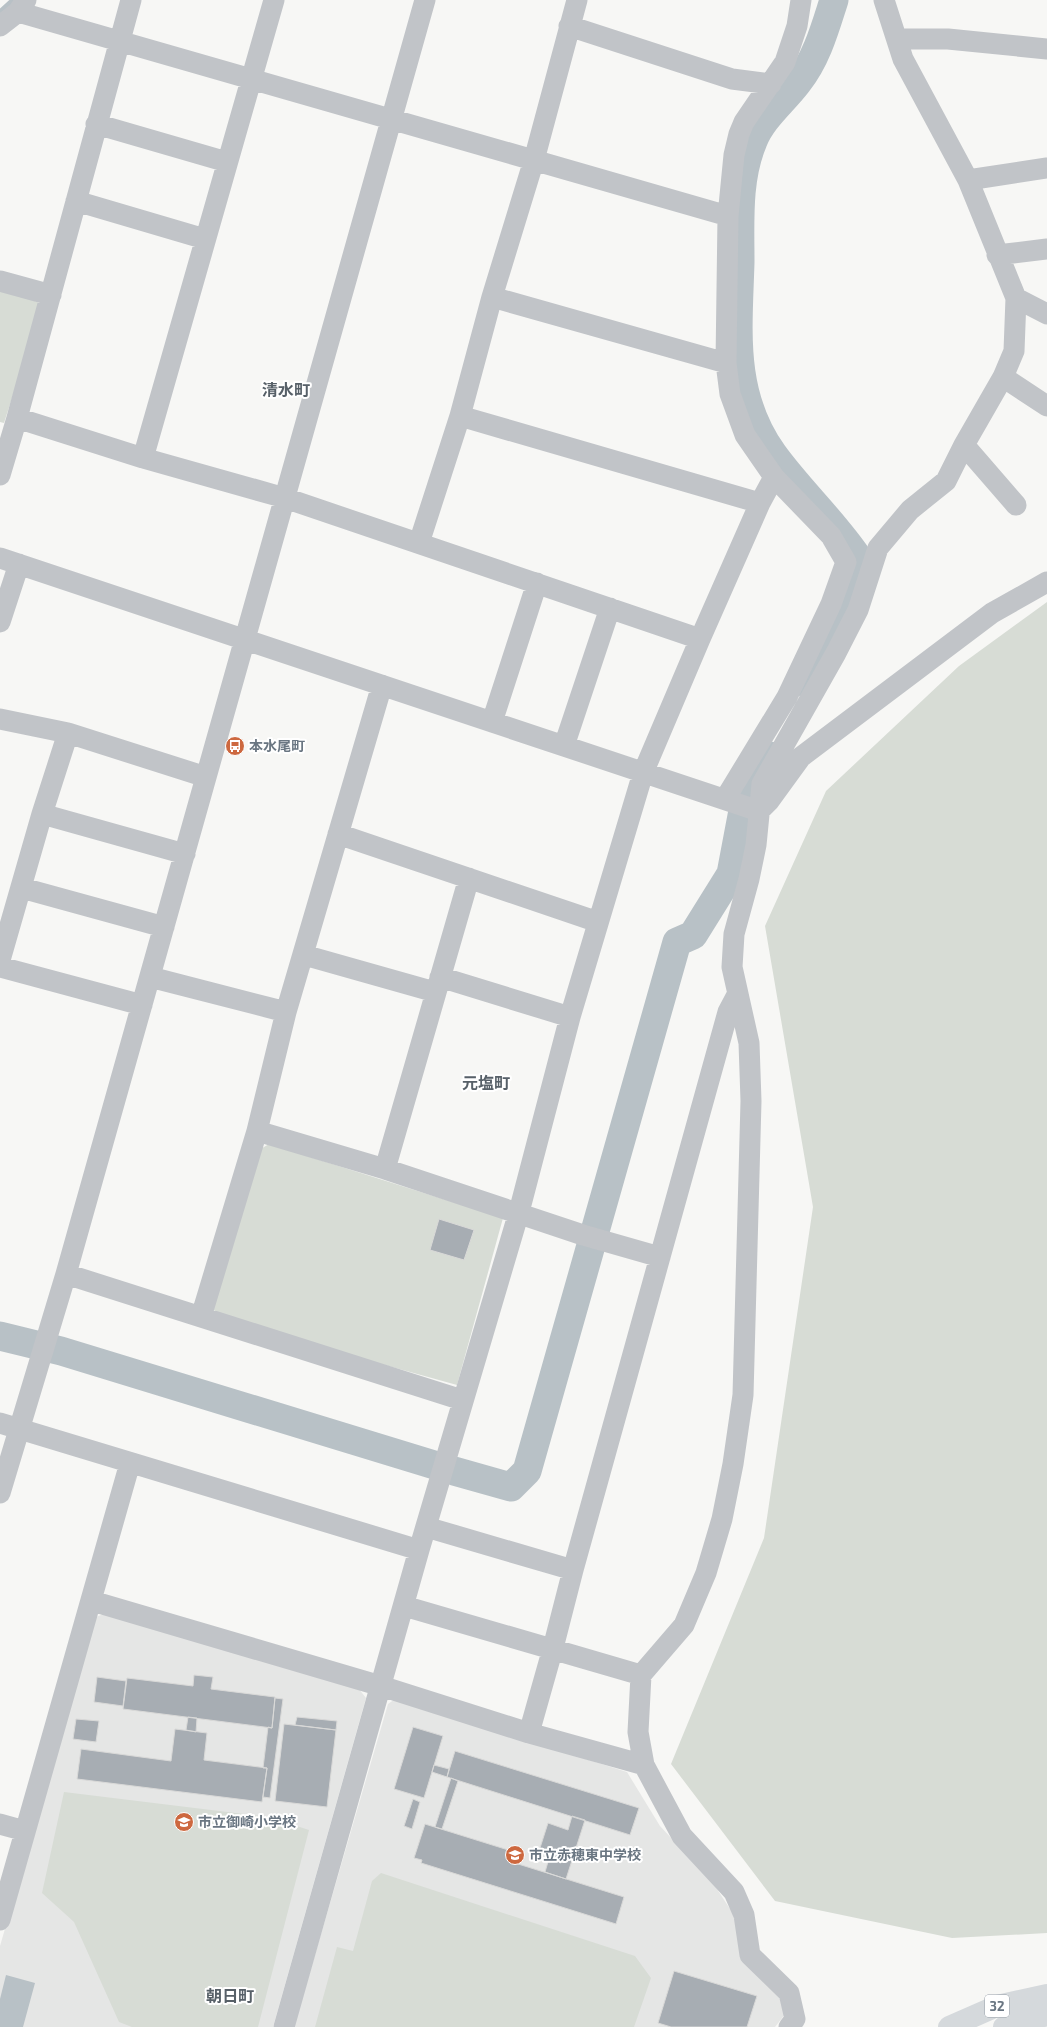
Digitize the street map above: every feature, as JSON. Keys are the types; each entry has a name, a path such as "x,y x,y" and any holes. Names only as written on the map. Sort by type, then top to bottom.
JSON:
{"main road":[{"name":"32","path":"949,2027 997,2006 1047,1995"},
{"name":"32","path":"1004,2027 1047,2015"}],"street":[{"path":"0,475 51,295 96,124 131,0"},
{"path":"143,458 274,0"},
{"path":"0,1493 9,1426 41,1355 66,1274 425,0"},
{"path":"419,543 460,416 492,297 534,160 569,26 578,0"},
{"path":"725,800 787,697 831,604 846,562 831,536 774,477 745,435 730,394 726,363 728,216 734,155 739,134 744,122 785,62 797,26 802,0"},
{"path":"789,2027 795,2019 789,1993 750,1955 744,1915 734,1892 682,1836 644,1765 638,1732 641,1675 684,1625 702,1584 722,1519 733,1464 741,1410 743,1387 751,1101 749,1043 732,967 734,934 750,879 756,845 762,784 836,653 858,610 878,548 910,510 946,480 1003,377 1014,351 1016,298 997,255 968,180 903,58 884,0"},
{"path":"0,26 22,6 119,40 728,216"},
{"path":"569,26 732,80 771,84"},
{"path":"897,39 948,39 1047,49"},
{"path":"96,124 227,162"},
{"path":"968,180 1047,168"},
{"path":"76,201 206,238"},
{"path":"997,255 1047,249"},
{"path":"0,281 51,295"},
{"path":"492,297 726,363"},
{"path":"1016,298 1047,314"},
{"path":"1003,377 1047,406"},
{"path":"460,416 760,503"},
{"path":"17,418 143,458 285,498 700,638"},
{"path":"964,445 1016,505"},
{"path":"284,2027 462,1400 519,1212 570,1017 643,773 700,638 760,503 774,477"},
{"path":"0,622 9,561 759,811"},
{"path":"759,811 801,756 992,613 1047,582"},
{"path":"492,722 537,583"},
{"path":"564,746 610,608"},
{"path":"201,1317 257,1131 286,1012 382,685"},
{"path":"0,719 68,733 206,777"},
{"path":"0,960 22,888 42,814 68,733"},
{"path":"42,814 185,854"},
{"path":"338,834 598,922"},
{"path":"385,1169 468,878"},
{"path":"22,888 164,928"},
{"path":"304,954 437,984 570,1017"},
{"path":"0,967 142,1005"},
{"path":"150,977 286,1012"},
{"path":"529,1733 728,1012 738,995"},
{"path":"257,1131 385,1169 591,1237 660,1257"},
{"path":"66,1274 462,1400"},
{"path":"9,1426 419,1550"},
{"path":"0,1920 92,1601 130,1463"},
{"path":"426,1527 573,1570"},
{"path":"92,1601 380,1686 529,1733 644,1765"},
{"path":"404,1606 553,1648 641,1675"},
{"path":"0,1824 25,1832"}],"shaded area":[{"path":"0,287 42,304 4,423 0,422"},
{"path":"1047,602 1047,1933 952,1938 775,1901 671,1764 764,1538 813,1207 765,926 826,791 959,666"},
{"path":"269,1144 503,1218 457,1385 219,1319 213,1308 259,1150"},
{"name":"市立御崎小学校","path":"106,1613 359,1689 366,1698 273,2027 0,2027 0,1946 96,1617"},
{"name":"市立赤穂東中学校","path":"395,1699 627,1772 660,1826 713,1883 732,1912 739,1933 781,1999 786,2013 775,2027 294,2027 388,1704"},
{"path":"64,1792 269,1817 309,1830 258,2027 132,2027 119,2022 74,1922 42,1893"},
{"path":"381,1873 635,1956 651,1978 634,2027 315,2027 337,1947 353,1951 372,1881"},
{"path":"6,1975 35,1983 23,2027 0,2027 0,1999"}],"building":[{"path":"439,1219 474,1230 464,1260 430,1250"},
{"path":"194,1675 213,1677 211,1689 275,1697 272,1728 123,1709 127,1678 193,1686"},
{"path":"97,1677 126,1681 123,1706 94,1702"},
{"path":"275,1698 283,1699 270,1798 263,1797 267,1768 263,1768 268,1727 272,1728"},
{"path":"188,1717 197,1718 196,1732 186,1730"},
{"path":"297,1717 337,1721 336,1730 295,1725"},
{"path":"76,1719 99,1721 96,1742 73,1739"},
{"path":"284,1724 336,1730 327,1807 275,1801"},
{"path":"413,1727 443,1736 424,1798 394,1789"},
{"path":"175,1729 207,1733 204,1760 267,1768 262,1802 77,1779 81,1749 171,1761"},
{"path":"455,1751 639,1808 630,1835 447,1777"},
{"path":"434,1765 449,1769 447,1777 432,1772"},
{"path":"451,1778 458,1781 442,1829 435,1827"},
{"path":"413,1799 420,1802 412,1829 404,1826"},
{"path":"572,1816 585,1820 566,1879 545,1872 550,1855 539,1851 548,1823 568,1830"},
{"path":"425,1824 518,1853 515,1863 624,1897 616,1924 421,1863 422,1860 414,1858"},
{"path":"674,1971 757,1996 747,2027 671,2027 658,2023"}],"waterway":[{"path":"0,12 13,0"},
{"path":"809,685 825,655 839,623 855,574 858,558 838,531 773,454 759,431 749,408 743,385 738,337 740,200 744,170 753,141 773,110 805,73 820,42 834,0"},
{"path":"0,1336 61,1351 511,1487 527,1471 677,942 693,935 731,874 745,800 770,756"}],"place":[{"name":"本水尾町","path":"235,746"},
{"name":"市立御崎小学校","path":"184,1822"},
{"name":"市立赤穂東中学校","path":"515,1855"}],"district":[{"name":"清水町","path":"286,390"},
{"name":"元塩町","path":"486,1083"},
{"name":"朝日町","path":"230,1996"}]}
